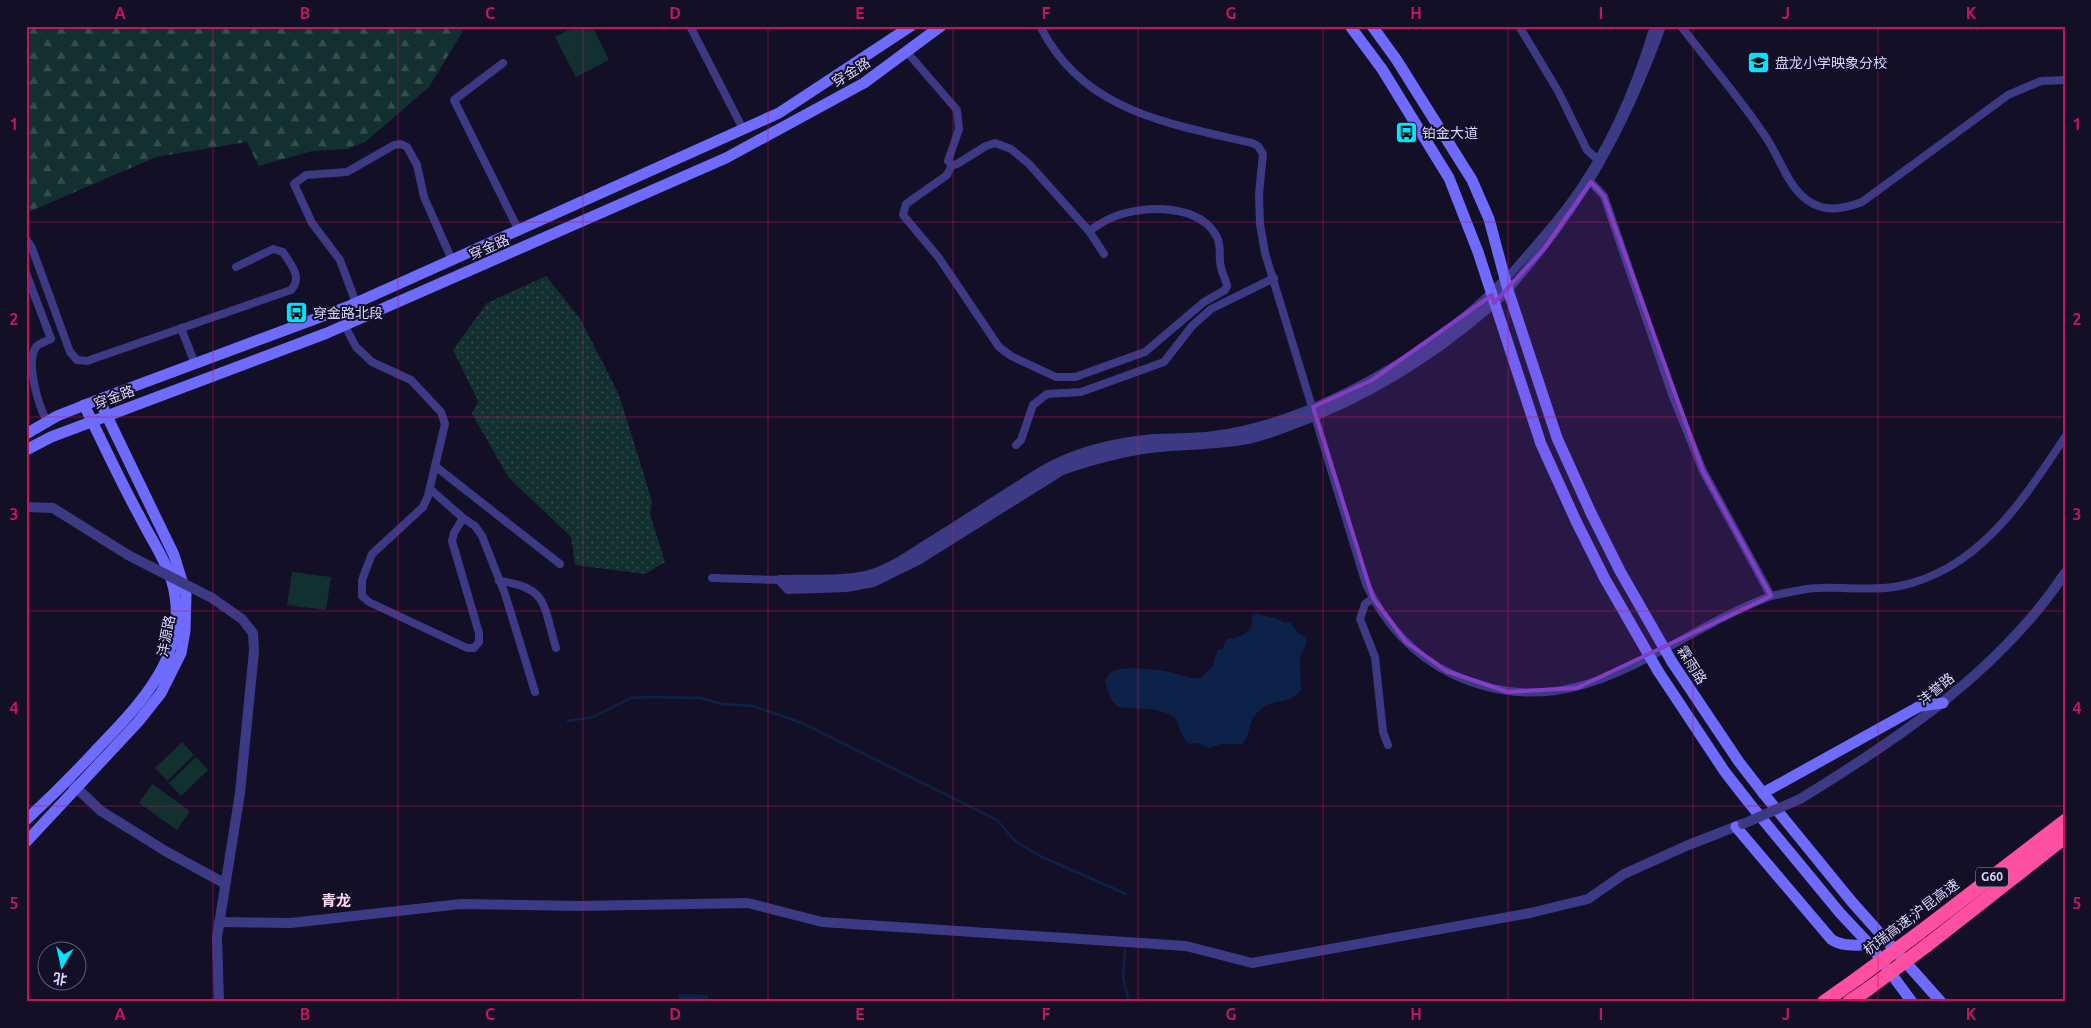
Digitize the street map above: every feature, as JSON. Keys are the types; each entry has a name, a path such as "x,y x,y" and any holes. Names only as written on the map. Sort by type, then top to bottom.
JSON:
{"highway":[{"name":"杭瑞高速;沪昆高速","path":"1824,1002 1919,933 2065,821"},
{"name":"G60","path":"1849,1002 1926,946 2065,837"}],"main road":[{"name":"穿金路","path":"26,434 47,421 84,405 356,303 779,113 911,26"},
{"name":"穿金路","path":"26,450 50,437 345,326 726,158 864,83 941,26"},
{"path":"1350,26 1382,68 1449,178 1478,252 1541,444 1604,579 1658,671 1745,798 1840,913 1870,945 1912,1002"},
{"path":"1372,26 1396,59 1472,180 1489,219 1507,285"},
{"name":"霖雨路","path":"1507,285 1557,438 1620,571 1672,662 1734,754 1763,793 1852,902 1941,1002"},
{"name":"沣源路","path":"26,842 77,788 161,693 181,653 185,631 186,594 174,555 100,399"},
{"name":"沣源路","path":"26,820 68,780 130,715 152,687 171,650 175,630 176,596 164,559 136,510 84,405"},
{"path":"1763,793 1920,706 1942,703"},
{"path":"1740,825 1831,939 1846,945 1870,945"}],"street":[{"path":"690,26 743,129"},
{"path":"1040,26 1048,44 1063,60 1088,85 1108,98 1130,110 1157,120 1258,146 1263,154 1259,194 1260,224 1265,253 1359,562 1373,598 1384,618 1406,642 1446,671 1490,688 1532,694 1570,690 1596,682 1771,596 1817,588 1899,587 1930,577 1958,563 1981,546 2002,524 2065,437"},
{"path":"1519,26 1558,91 1587,150 1597,159"},
{"path":"1589,180 1597,159 1626,104 1643,63 1654,26"},
{"path":"712,578 846,579 870,574 914,553 1059,462 1085,453 1151,440 1214,436 1248,430 1314,411 1372,380 1493,298 1544,249 1589,180 1632,106 1662,26"},
{"path":"1681,26 1766,137 1794,187 1808,200 1823,208 1843,209 1862,202 2008,95 2041,81 2065,80"},
{"path":"906,52 957,110 959,129 956,141 948,156 948,162 952,165"},
{"path":"502,63 454,100 519,230"},
{"path":"1089,231 1114,216 1131,211 1172,210 1205,221 1218,238 1221,267 1228,286 1225,290 1204,302 1145,352 1075,377 1056,377 1011,356 999,347 939,258 903,215 906,204 947,175 952,165 995,143 1002,145 1029,164 1089,231 1104,254"},
{"path":"356,303 340,260 312,223 294,184 306,175 347,172 394,145 401,144 407,147 417,165 424,198 452,260"},
{"path":"1589,180 1604,196 1669,384 1703,471 1771,596"},
{"path":"26,239 32,248 70,352 77,360 87,361 291,290 297,284 297,277 283,252 273,249 236,267"},
{"path":"26,273 51,339 37,346 31,360 40,408 47,421"},
{"path":"1016,445 1020,440 1033,405 1047,394 1080,392 1164,362 1192,326 1211,309 1274,278"},
{"path":"345,326 356,347 372,362 411,380 441,412 445,424 430,490 423,507 372,554 362,580 362,596 369,602 458,644 474,648 479,642 479,633 452,541 454,533 463,518"},
{"path":"181,328 195,364"},
{"path":"435,466 560,564"},
{"path":"430,490 463,518 476,526 500,581 535,692"},
{"path":"26,507 52,508 128,555 212,598 242,619 253,633 251,689 240,793 216,937 219,1002"},
{"name":"沣誉路","path":"219,922 291,923 462,904 579,906 748,903 822,922 911,929 1125,940 1186,946 1252,963 1530,913 1588,899 1624,874 1709,836 1800,799 1846,771 1942,703 1996,655 2035,612 2065,573"},
{"path":"500,581 521,584 532,589 540,598 556,648"},
{"path":"1373,598 1365,604 1360,619 1375,658 1383,732 1388,745"},
{"path":"68,780 101,811 167,852 224,883"}],"highlighted area":[{"path":"1591,182 1604,196 1703,471 1771,596 1577,688 1508,692 1446,671 1406,642 1373,598 1313,407 1372,380 1492,295 1494,303 1544,249"}],"green space":[{"path":"26,26 466,26 429,87 365,142 346,149 312,151 259,166 247,142 156,157 26,213"},
{"path":"576,26 592,26 609,60 576,77 555,37"},
{"path":"546,276 581,320 619,395 652,501 650,514 665,562 645,574 575,565 571,537 509,478 472,414 478,401 453,350 487,303"},
{"path":"292,572 331,577 326,610 287,605"},
{"path":"182,742 194,755 167,781 155,768"},
{"path":"196,757 208,770 181,796 169,783"},
{"path":"152,784 190,811 177,830 139,803"}],"water":[{"path":"1256,614 1276,618 1285,623 1290,622 1298,633 1306,637 1306,644 1300,658 1301,690 1291,698 1270,704 1260,710 1253,719 1247,737 1242,744 1221,744 1209,748 1198,743 1190,744 1185,739 1176,720 1172,716 1150,709 1118,707 1112,700 1105,683 1109,674 1116,670 1133,668 1171,672 1191,678 1200,678 1212,667 1218,649 1222,649 1227,639 1241,636 1245,633 1251,627 1252,617"},
{"path":"679,994 708,995 708,1002 679,1002"}],"waterway":[{"path":"568,721 593,717 631,698 701,698 721,704 753,706 802,723 997,820 1015,841 1040,856 1126,894"},
{"path":"1125,950 1123,977 1129,1002"}],"place":[{"name":"盘龙小学映象分校","path":"1759,63"},
{"name":"铂金大道","path":"1406,133"},
{"name":"穿金路北段","path":"297,313"}],"district":[{"name":"青龙","path":"336,901"}]}
